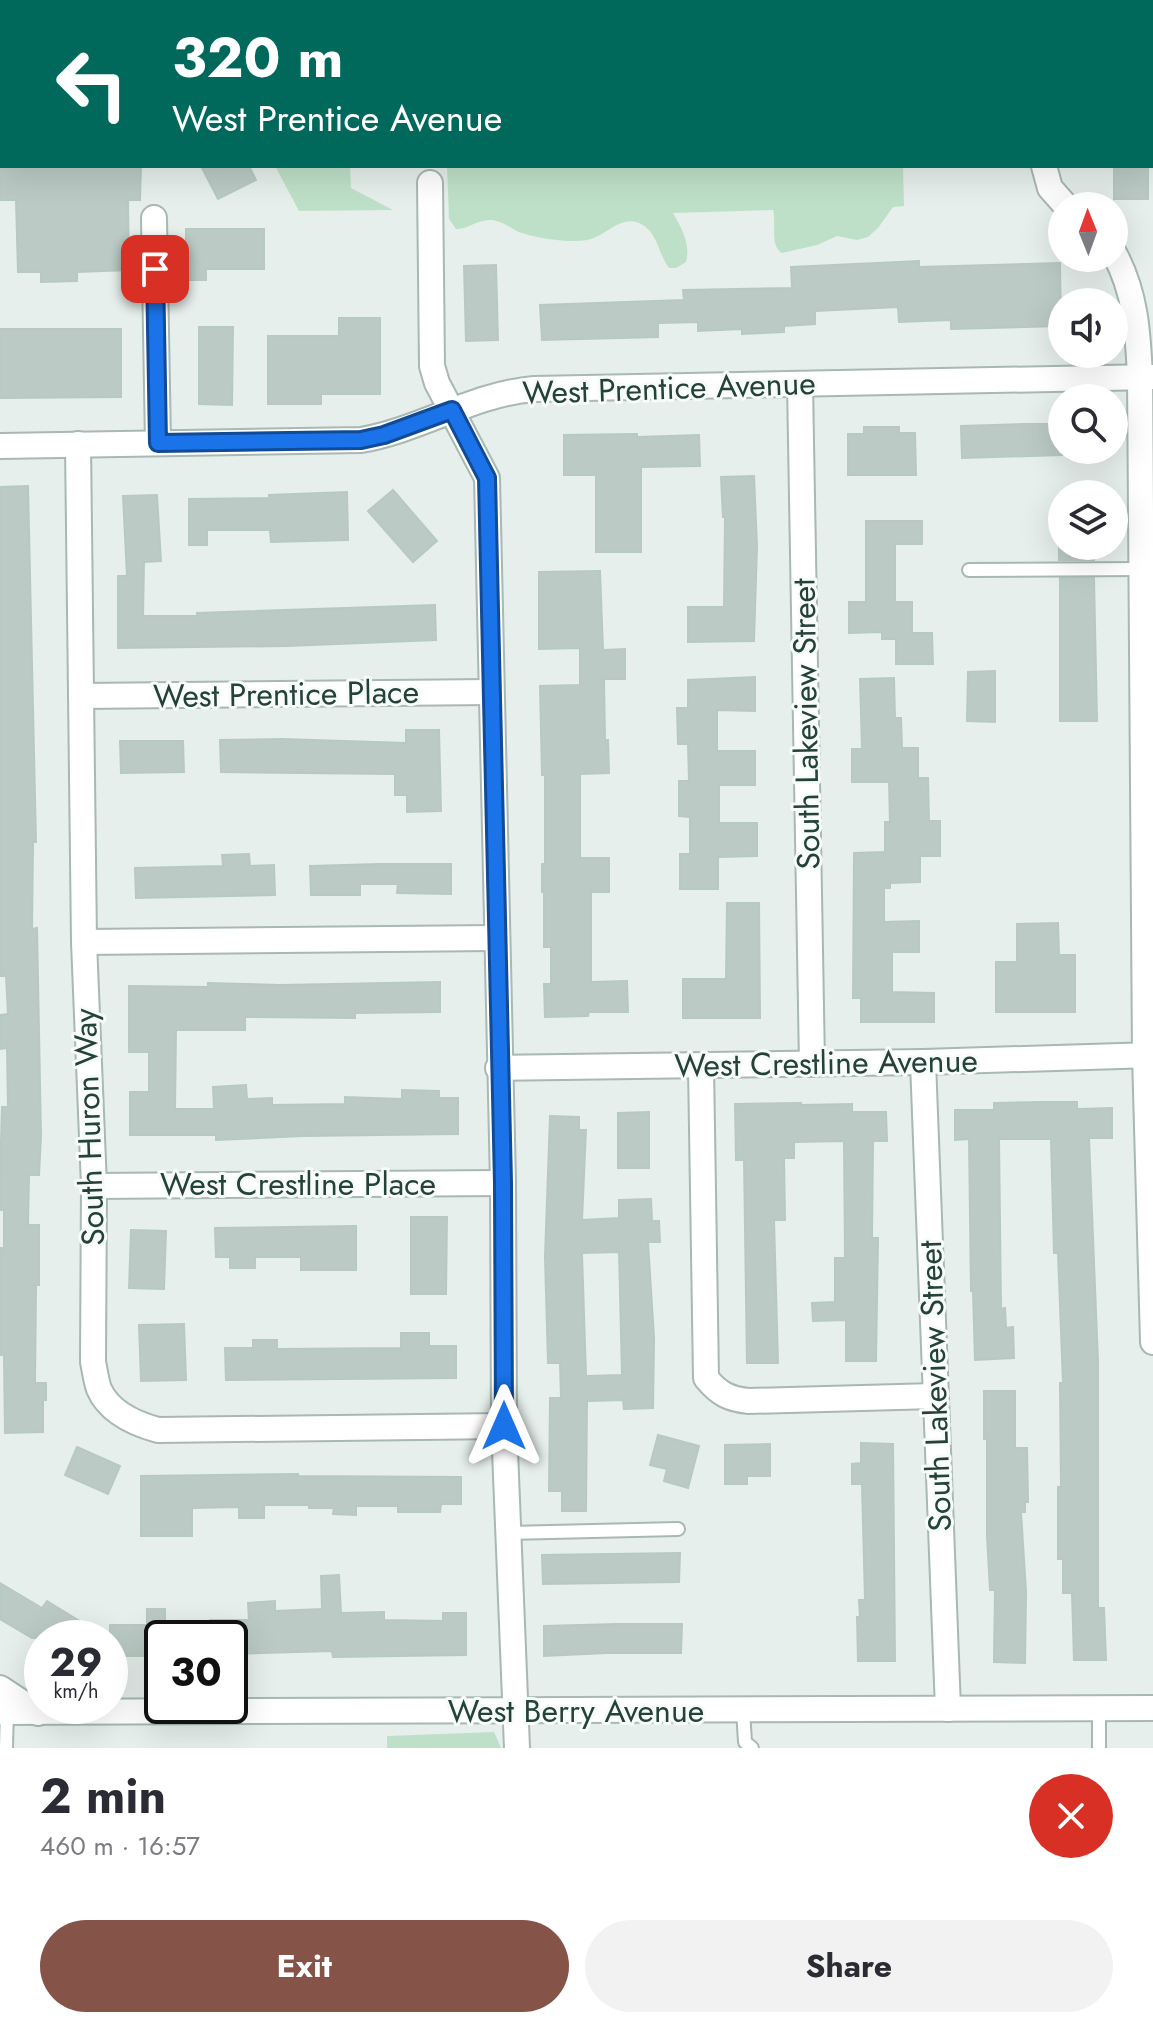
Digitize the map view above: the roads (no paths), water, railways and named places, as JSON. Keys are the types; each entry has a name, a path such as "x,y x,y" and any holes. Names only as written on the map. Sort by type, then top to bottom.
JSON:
{"street":[{"path":"1045,168 1054,192"},
{"path":"430,183 432,366 487,478 503,1183 504,1426 517,1748"},
{"path":"154,218 158,443"},
{"path":"1122,272 1132,296 1146,377 1141,569 1153,1342"},
{"name":"West Prentice Avenue","path":"0,446 361,440 500,395 534,389 1146,377"},
{"name":"South Lakeview Street","path":"800,384 812,1064"},
{"name":"South Huron Way","path":"78,444 84,942 94,1186 93,1362 99,1390 115,1409 135,1424 158,1430 504,1426"},
{"name":"West Prentice Place","path":"81,696 491,692"},
{"path":"84,942 496,938"},
{"name":"West Crestline Avenue","path":"498,1068 923,1062 1149,1055"},
{"name":"South Lakeview Street","path":"923,1062 948,1709"},
{"path":"701,1066 706,1378 716,1390 731,1399 749,1401 935,1396"},
{"name":"West Crestline Place","path":"94,1186 503,1183"},
{"name":"West Berry Avenue","path":"3,1702 38,1713 1153,1708"}],"lane":[{"path":"969,570 1141,569"},
{"path":"508,1533 678,1529"},
{"path":"3,1702 6,1748"},
{"path":"1099,1708 1099,1748"},
{"path":"743,1710 745,1742 752,1748"}]}
